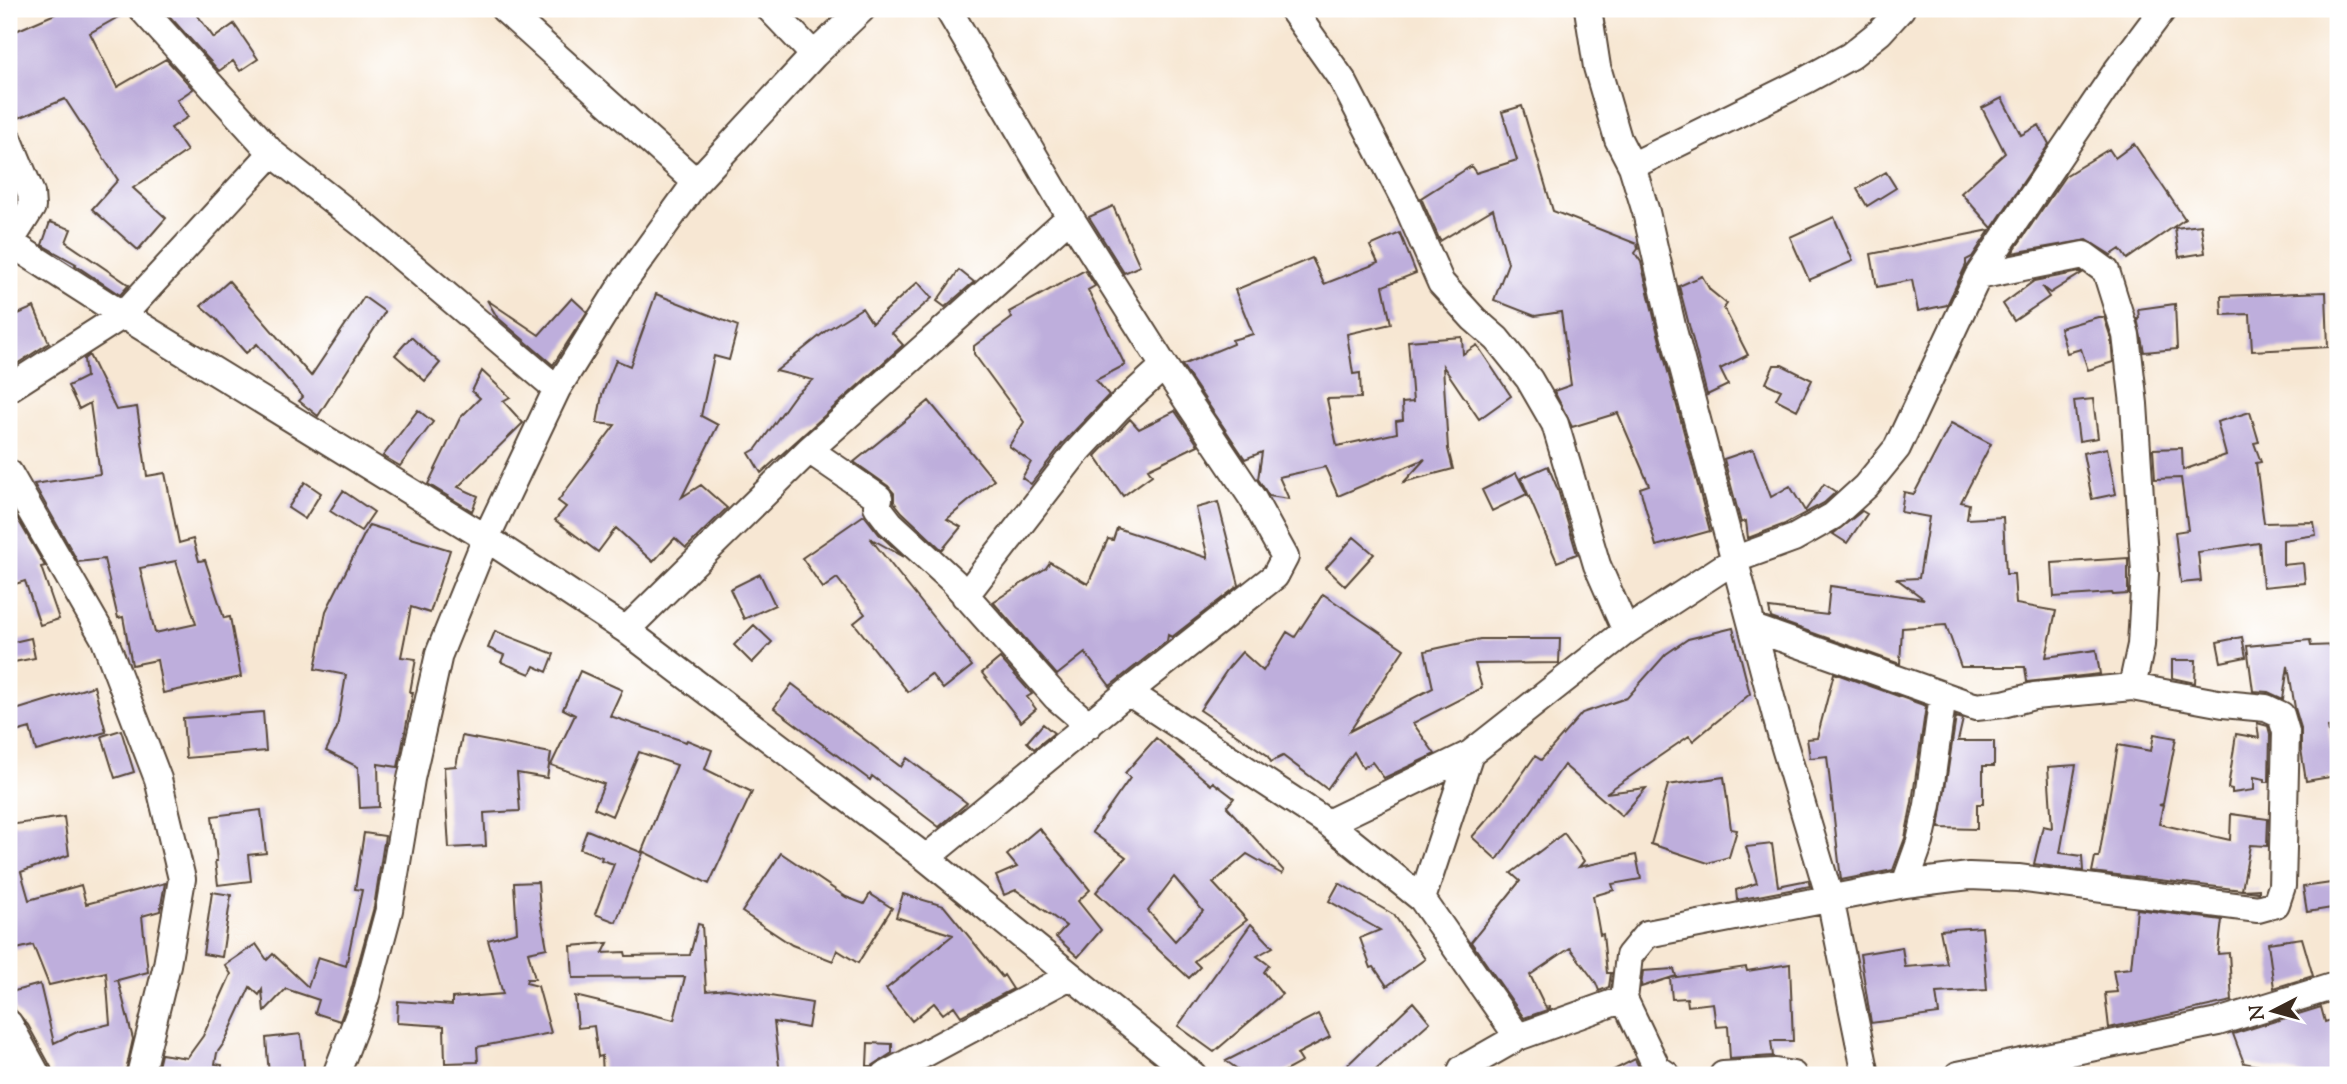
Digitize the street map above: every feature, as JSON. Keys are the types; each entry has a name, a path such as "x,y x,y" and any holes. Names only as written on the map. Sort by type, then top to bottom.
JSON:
{"street":[{"path":"142,9 272,153 365,226 557,388"},
{"path":"504,9 696,182"},
{"path":"770,9 814,55"},
{"path":"336,1075 365,999 389,910 411,779 439,654 486,538 557,388 624,283 696,182 814,55 862,9"},
{"path":"926,858 1128,692 1275,576 1285,557 1253,499 1164,366 1070,217 948,9"},
{"path":"1292,9 1343,81 1406,203 1441,283 1474,319 1497,339 1521,369 1555,424 1597,565 1626,631"},
{"path":"1588,9 1597,67 1618,139 1632,166 1646,212 1672,326 1780,731 1830,898 1866,1075"},
{"path":"1632,166 1850,56 1880,32 1901,9"},
{"path":"1328,823 1470,754 1626,631 1736,559 1794,538 1833,516 1866,486 1897,448 1978,276 2118,69 2163,9"},
{"path":"9,140 31,193 32,207 9,242 486,538 626,630 926,858 1193,1075"},
{"path":"9,388 123,315 272,153"},
{"path":"626,630 809,450 1070,217"},
{"path":"1978,276 2084,255 2106,271 2126,335 2134,404 2145,573 2141,645 2132,687"},
{"path":"965,596 1074,455 1117,409 1164,366"},
{"path":"809,450 878,498 877,506 890,523 965,596 1056,698 1089,725"},
{"path":"9,473 104,638 159,779 182,879 167,965 140,1075"},
{"path":"1667,1075 1657,1068 1624,999 1629,956 1647,934 1905,884 1969,876 2018,878 2258,909 2276,904 2282,886 2286,732 2281,715 2266,708 2223,704 2132,687 2034,696 1976,707 1753,628"},
{"path":"1128,692 1328,823 1422,899 1518,1037"},
{"path":"1905,884 1920,842 1928,805 1943,695"},
{"path":"1422,899 1470,754"},
{"path":"885,1075 1070,976"},
{"path":"1958,1075 2218,1022 2338,985"},
{"path":"1462,1069 1518,1037 1624,999"},
{"path":"9,1024 37,1075"},
{"path":"1723,1075 1775,1072 1793,1075"}],"building":[{"path":"52,9 127,9 127,12 90,33 117,87 166,59 193,89 177,100 188,117 171,128 187,151 133,188 166,218 138,250 92,209 118,180 65,99 19,118 9,92 9,34 55,14"},
{"path":"163,9 193,9 214,38 234,24 258,59 240,71 233,61 219,71"},
{"path":"2002,98 2021,135 2039,125 2049,144 1992,228 1961,193 2005,153 1982,108"},
{"path":"1522,106 1553,211 1637,244 1635,253 1641,262 1710,531 1656,546 1640,488 1649,485 1618,413 1572,427 1554,391 1571,385 1561,312 1535,316 1494,300 1508,263 1493,209 1440,241 1421,198 1471,166 1476,173 1517,160 1502,112"},
{"path":"2134,144 2185,219 2127,259 2120,249 2111,255 2087,240 2012,253 2065,176 2109,149 2115,158"},
{"path":"1886,172 1896,188 1867,206 1857,189"},
{"path":"1113,206 1140,266 1124,273 1089,217"},
{"path":"1834,217 1853,261 1809,280 1790,237"},
{"path":"50,222 71,229 66,242 129,285 120,295 76,264 42,245"},
{"path":"2201,225 2205,253 2179,257 2175,228"},
{"path":"1990,230 1972,257 1966,260 1947,305 1918,311 1912,280 1877,287 1871,254"},
{"path":"1400,233 1416,273 1383,286 1391,324 1347,334 1353,374 1360,373 1361,398 1327,399 1337,446 1397,433 1396,421 1403,420 1402,403 1413,402 1408,341 1462,337 1463,354 1477,345 1511,396 1479,419 1443,366 1448,449 1453,469 1404,482 1425,459 1338,496 1325,467 1279,477 1289,499 1269,496 1258,479 1262,452 1245,459 1182,365 1233,344 1232,340 1253,334 1235,290 1312,258 1324,284 1378,263 1370,246"},
{"path":"959,270 974,282 945,307 937,301"},
{"path":"1085,270 1095,286 1088,290 1125,365 1096,380 1109,395 1062,444 1031,484 1022,478 1031,462 1009,446 1024,422 974,354 974,346 1012,318 1009,312"},
{"path":"2082,273 2050,293 2042,287 2049,297 2014,321 2003,304 2034,281"},
{"path":"1702,276 1710,290 1727,304 1724,308 1748,355 1720,369 1728,385 1707,395 1679,286"},
{"path":"229,281 311,376 364,297 385,312 318,416 299,401 303,397 257,344 246,353 201,306"},
{"path":"918,282 932,298 892,333 903,345 761,473 749,453 756,449 795,395 813,380 776,371 827,330 862,308 872,323"},
{"path":"2326,292 2328,347 2252,351 2250,314 2222,315 2221,296"},
{"path":"656,294 738,326 729,360 714,356 701,416 718,425 682,497 701,485 727,508 686,548 675,538 653,562 616,528 598,552 555,520 566,507 558,501 615,425 597,423 602,395 616,360 630,366"},
{"path":"572,298 587,312 553,365 497,317 487,300 539,335"},
{"path":"2175,304 2177,349 2144,352 2137,318 2138,309"},
{"path":"34,307 49,343 9,369 9,318"},
{"path":"2104,317 2111,338 2113,362 2088,370 2081,349 2067,353 2060,328"},
{"path":"411,337 440,363 425,381 395,355"},
{"path":"89,355 116,410 137,407 147,476 165,473 179,543 193,539 199,561 205,560 224,618 230,617 241,677 163,693 157,660 132,665 123,617 118,618 104,559 78,562 34,484 100,474 90,403 79,409 68,386 86,377 84,359","holes":["176,561 196,624 155,633 140,568"]},
{"path":"1774,365 1782,365 1812,380 1797,410 1776,399 1781,390 1766,383"},
{"path":"482,371 510,397 503,401 523,423 458,487 478,496 472,511 428,484 460,418 480,398 472,391"},
{"path":"2093,399 2098,438 2079,441 2074,401"},
{"path":"929,401 994,480 947,519 961,527 942,550 902,512 894,502 894,493 888,486 854,462"},
{"path":"418,410 433,422 400,466 383,456"},
{"path":"1175,411 1198,445 1148,469 1152,475 1123,496 1095,456 1130,419 1139,429"},
{"path":"2250,412 2259,442 2254,443 2261,462 2256,463 2264,523 2314,522 2316,535 2283,540 2283,565 2303,563 2305,583 2263,587 2259,543 2198,552 2201,581 2181,583 2175,532 2188,530 2181,478 2155,479 2153,449 2182,448 2183,470 2226,455 2217,422"},
{"path":"1951,423 1991,444 1961,502 1969,504 1967,519 2003,517 2006,574 2014,574 2016,604 2056,611 2046,657 2096,650 2100,674 2027,682 2025,667 1961,667 1946,625 1902,628 1900,664 1771,618 1769,608 1827,615 1830,586 1924,599 1897,579 1919,578 1929,517 1901,512 1904,492 1914,494"},
{"path":"2107,448 2116,494 2092,499 2083,453"},
{"path":"1753,449 1771,497 1790,486 1805,511 1824,484 1836,492 1824,503 1785,524 1748,538 1746,521 1741,523 1724,459"},
{"path":"1548,466 1577,554 1557,562 1521,478"},
{"path":"1516,473 1527,494 1492,511 1482,490"},
{"path":"305,482 321,493 305,519 288,508"},
{"path":"343,491 374,512 361,531 330,511"},
{"path":"1218,502 1239,585 1172,637 1168,635 1167,641 1110,686 1085,653 1057,675 993,602 1046,568 1050,562 1088,584 1108,539 1113,540 1117,528 1208,558 1196,508"},
{"path":"9,504 45,566 41,567 59,619 40,625 25,581 9,586"},
{"path":"1862,511 1867,514 1847,543 1833,534"},
{"path":"864,515 879,534 904,557 870,538 972,666 943,689 931,674 908,692 854,623 865,614 837,578 823,588 802,558"},
{"path":"369,525 450,550 430,613 411,607 401,657 416,659 410,692 413,692 398,767 378,764 379,807 360,808 358,767 326,751 337,728 346,675 315,669 326,611"},
{"path":"1354,537 1374,554 1345,586 1326,568"},
{"path":"2128,558 2128,594 2054,597 2052,563"},
{"path":"760,574 775,605 744,619 730,589"},
{"path":"1323,594 1404,649 1350,731 1433,688 1425,651 1480,639 1560,639 1559,663 1475,664 1482,688 1413,723 1435,754 1384,778 1372,762 1363,768 1354,752 1327,789 1283,756 1271,762 1267,755 1200,710 1242,652 1263,671 1287,632 1295,637"},
{"path":"754,625 772,642 752,663 734,645"},
{"path":"1733,628 1750,694 1693,741 1689,736 1606,793 1646,788 1622,816 1564,765 1497,860 1472,837 1501,804 1535,756 1541,760 1582,713 1627,698 1666,654 1688,639"},
{"path":"495,631 554,654 547,672 534,666 530,674 501,662 504,655 488,648"},
{"path":"2242,637 2246,657 2221,662 2217,642"},
{"path":"31,638 35,658 9,663 9,643"},
{"path":"2310,640 2311,646 2338,645 2338,726 2328,727 2336,776 2306,781 2301,728 2288,666 2283,699 2268,692 2253,691 2247,646"},
{"path":"1000,658 1032,694 1027,697 1036,709 1021,722 982,673"},
{"path":"2172,660 2196,660 2195,683 2172,678"},
{"path":"580,671 622,690 610,716 712,750 705,769 752,792 709,884 642,851 677,765 639,752 612,816 594,808 604,784 551,765 575,715 563,709"},
{"path":"1834,673 1926,706 1905,838 1893,870 1841,880 1827,756 1810,758 1807,739 1817,738"},
{"path":"792,684 901,767 907,758 967,803 939,827 872,776 870,780 774,708"},
{"path":"94,686 106,732 36,751 30,728 9,734 9,712"},
{"path":"263,712 266,751 186,758 183,718"},
{"path":"1956,717 1963,719 1958,741 1994,741 1994,766 1983,766 1983,804 1977,804 1977,829 1939,828"},
{"path":"2257,723 2268,726 2270,734 2269,782 2254,777 2254,790 2232,793 2232,789 2228,788 2236,734 2259,738"},
{"path":"1043,724 1054,733 1034,749 1027,742"},
{"path":"121,730 134,772 115,778 102,736"},
{"path":"2154,734 2176,738 2163,804 2159,805 2163,806 2159,824 2230,840 2231,814 2268,819 2267,846 2250,845 2242,890 2092,872 2095,857 2099,857 2118,745 2151,751"},
{"path":"462,736 551,753 547,778 517,773 520,811 484,813 486,846 449,848 444,767 456,766"},
{"path":"1156,738 1211,785 1213,782 1234,798 1227,807 1284,871 1282,874 1247,854 1213,883 1247,920 1194,961 1200,967 1189,978 1096,892 1126,857 1092,832 1130,778 1125,773","holes":["1174,877 1203,911 1175,941 1148,911"]},
{"path":"2076,765 2060,853 2082,856 2083,871 2034,864 2043,826 2052,828 2048,767"},
{"path":"1724,777 1731,829 1737,830 1729,857 1708,863 1651,844 1668,785"},
{"path":"261,810 266,853 248,855 251,881 218,885 212,816"},
{"path":"64,817 69,855 21,872 29,900 81,885 86,904 165,883 160,911 142,916 148,972 114,981 118,980 133,1039 125,1075 53,1075 28,1025 15,1010 11,992 40,984 54,1043 77,1032 110,1024 106,972 49,985 33,945 9,951 9,825"},
{"path":"1039,828 1090,890 1078,901 1101,930 1078,957 1056,937 1066,926 1016,890 1004,895 996,876 1017,867 1007,855"},
{"path":"587,830 643,853 616,922 595,914 614,864 580,849"},
{"path":"364,833 385,836 374,907 340,1021 315,1013 319,1000 286,989 264,1012 262,990 259,995 250,987 217,1053 215,1064 222,1065 221,1075 156,1075 161,1054 187,1058 203,1036 231,974 225,965 256,944 267,960 273,954 308,987 318,957 346,966 362,890 355,889"},
{"path":"1564,833 1584,861 1579,867 1636,855 1641,879 1612,884 1614,890 1593,896 1600,935 1603,934 1607,973 1611,973 1609,987 1599,991 1570,948 1530,975 1546,1008 1550,1009 1524,1018 1471,942 1520,881 1511,873"},
{"path":"1772,844 1778,886 1808,880 1810,886 1737,900 1736,890 1757,883 1746,847"},
{"path":"781,853 846,897 864,904 870,894 892,908 858,963 837,950 833,961 792,945 742,912"},
{"path":"538,882 547,948 528,952 535,979 527,979 526,983 538,986 551,1033 477,1047 478,1062 445,1063 444,1026 397,1023 398,1001 452,1005 452,998 503,994 488,940 517,932 514,883"},
{"path":"2338,882 2338,907 2307,912 2303,887"},
{"path":"1339,883 1394,915 1425,959 1387,986 1374,967 1371,968 1360,938 1380,930 1329,901"},
{"path":"212,892 231,895 222,957 203,954"},
{"path":"903,894 944,906 1013,989 961,1016 954,1006 943,1014 934,1003 912,1021 886,989 953,935 896,917"},
{"path":"2137,909 2222,920 2218,954 2229,953 2232,1001 2109,1028 2105,993 2117,992 2113,970 2131,968"},
{"path":"698,924 702,925 706,991 728,989 812,1003 808,1028 774,1022 780,1075 603,1075 602,1056 598,1057 594,1026 578,1028 575,996 674,1020 685,977 573,978 571,946 608,943 603,953 625,952 626,956 690,955"},
{"path":"1251,924 1273,947 1257,956 1269,965 1264,972 1282,994 1214,1052 1178,1026"},
{"path":"1982,927 1987,990 1936,993 1939,1014 1871,1023 1860,954 1902,947 1905,967 1947,964 1940,930"},
{"path":"2302,938 2313,976 2274,988 2268,943"},
{"path":"1790,964 1793,1041 1771,1041 1773,1056 1730,1059 1728,1026 1716,1027 1713,1003 1688,1006 1687,998 1672,999 1670,978 1746,967 1747,971"},
{"path":"1674,969 1676,976 1641,987 1643,971"},
{"path":"1413,1002 1430,1022 1370,1075 1337,1075"},
{"path":"2321,1007 2325,1022 2338,1018 2338,1075 2305,1075 2244,1063 2233,1034"},
{"path":"1318,1014 1330,1037 1297,1054 1302,1062 1278,1075 1246,1075 1226,1061"},
{"path":"301,1034 305,1075 269,1075 266,1038"},
{"path":"868,1043 892,1044 892,1053 872,1066 867,1066"},
{"path":"1635,1059 1643,1075 1604,1075"}]}
